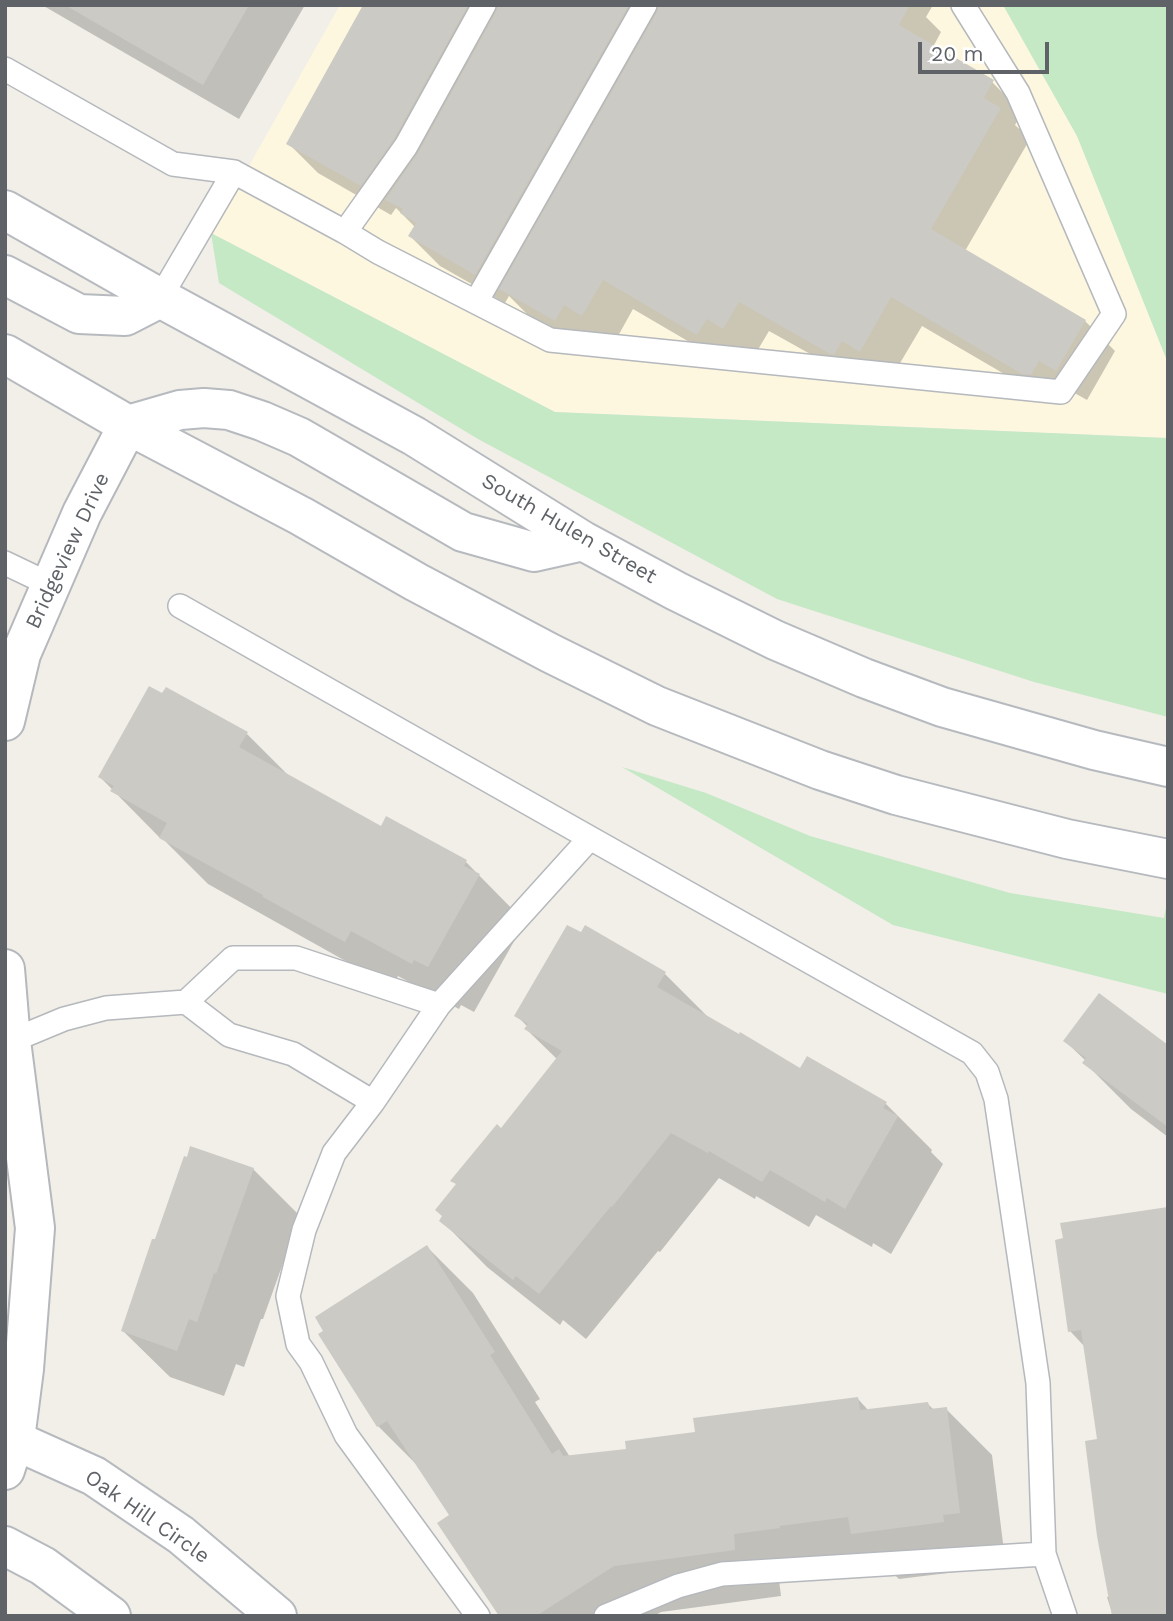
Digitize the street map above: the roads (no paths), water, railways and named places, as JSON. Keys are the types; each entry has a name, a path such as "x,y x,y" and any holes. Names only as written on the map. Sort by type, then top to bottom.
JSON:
{"main road":[{"name":"South Hulen Street","path":"5,209 160,298 414,436 583,541 775,640 864,678 942,707 1094,751 1168,767"},
{"path":"5,275 79,314 125,316 160,298"},
{"path":"5,354 128,425 301,516 416,582 657,706 820,770 896,795 1067,839 1168,859"},
{"path":"128,425 180,410 229,410 299,437 463,532 534,552 583,541"},
{"name":"Bridgeview Drive","path":"5,721 21,654 82,513 128,425"},
{"path":"5,969 34,1228 24,1369 8,1448"},
{"name":"Oak Hill Circle","path":"8,1448 94,1476 181,1535 277,1616"},
{"path":"5,1546 43,1566 111,1616"}],"lane":[{"path":"345,232 406,146 484,5"},
{"path":"476,302 645,5"},
{"path":"5,69 173,164 234,172 378,252 550,340 1061,392 1114,314 1018,93 964,5"},
{"path":"160,298 234,172"},
{"path":"5,563 51,585"},
{"path":"180,606 972,1054 987,1072 996,1099 1038,1383 1044,1555 1065,1616"},
{"path":"478,1616 346,1435 310,1362 298,1344 288,1296 304,1230 334,1153 373,1102 439,1005 590,838"},
{"path":"11,1041 64,1018 106,1008 186,1002 233,958 296,958 439,1005"},
{"path":"186,1002 229,1035 292,1054 373,1102"},
{"path":"606,1616 678,1586 722,1574 1044,1555"}]}
